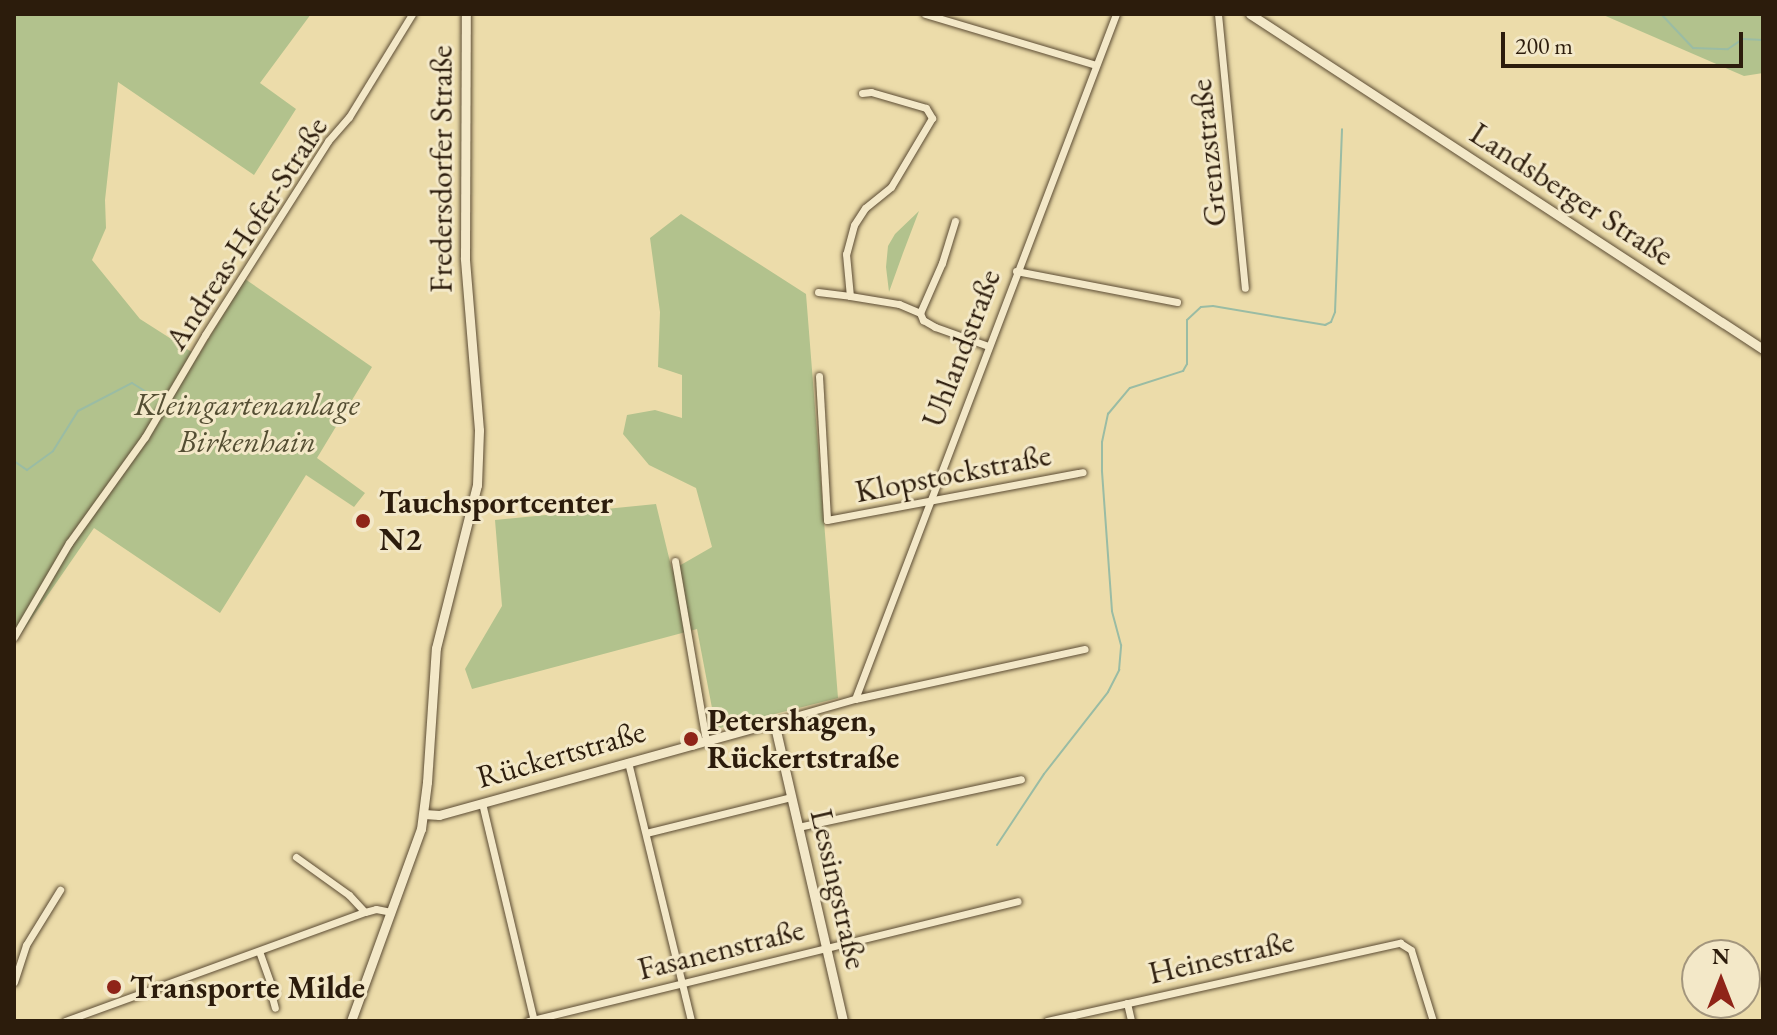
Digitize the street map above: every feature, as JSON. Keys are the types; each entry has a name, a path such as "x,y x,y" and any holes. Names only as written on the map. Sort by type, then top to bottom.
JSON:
{"street":[{"name":"Andreas-Hofer-Straße","path":"14,637 69,543 145,437 265,239 328,141 349,117 412,14"},
{"name":"Fredersdorfer Straße","path":"351,1021 424,814 436,648 475,499 480,460 465,258 466,14"},
{"path":"925,14 1096,65"},
{"name":"Uhlandstraße","path":"855,699 934,499 1016,271 1116,14"},
{"name":"Grenzstraße","path":"1218,14 1245,288"},
{"name":"Landsberger Straße","path":"1250,14 1763,349"},
{"path":"850,296 845,268 854,225 865,208 891,187 932,118 926,108 871,92 862,93"},
{"path":"920,313 942,263 955,221"},
{"path":"1016,271 1177,302"},
{"path":"818,292 899,304 920,313 923,320 935,327 988,346"},
{"name":"Klopstockstraße","path":"819,376 827,520 1083,472"},
{"path":"675,561 706,740"},
{"name":"Rückertstraße","path":"424,814 439,815 855,699 1085,649"},
{"name":"Lessingstraße","path":"774,722 843,1021"},
{"path":"628,762 691,1021"},
{"path":"798,827 1021,779"},
{"path":"646,833 791,797"},
{"path":"482,803 532,1021"},
{"path":"296,857 349,895 365,912"},
{"path":"14,982 26,945 60,890"},
{"name":"Fasanenstraße","path":"532,1021 1018,901"},
{"path":"65,1021 365,912 376,909 391,912"},
{"name":"Heinestraße","path":"1047,1021 1393,943 1405,944 1411,950 1433,1021"},
{"path":"259,951 274,993 275,1008"},
{"path":"1127,1003 1131,1021"}],"green space":[{"name":"Kleingartenanlage Birkenhain","path":"14,14 311,14 260,83 296,109 254,175 118,82 105,200 106,228 92,260 140,319 198,356 245,279 372,367 317,458 365,493 354,507 306,475 220,613 94,528 21,634 14,629"},
{"path":"1601,14 1763,14 1763,73 1744,76"},
{"path":"919,211 889,292 886,267 888,246 895,234"},
{"path":"681,214 806,294 838,698 716,729 697,629 472,689 465,669 502,606 495,520 656,504 672,570 712,547 696,488 649,465 623,434 627,415 655,410 682,418 682,375 658,367 660,312 650,238"}],"waterway":[{"path":"1661,14 1693,48 1728,49 1743,39 1763,40"},
{"path":"997,845 1044,774 1108,692 1119,670 1121,645 1112,611 1102,470 1102,442 1108,414 1130,388 1183,371 1187,364 1187,320 1201,307 1213,306 1325,325 1331,322 1335,312 1342,129"},
{"path":"14,461 27,470 53,451 78,411 132,383 153,396"}],"place":[{"name":"Tauchsportcenter N2","path":"363,521"},
{"name":"Petershagen, Rückertstraße","path":"691,739"},
{"name":"Transporte Milde","path":"114,987"}]}
